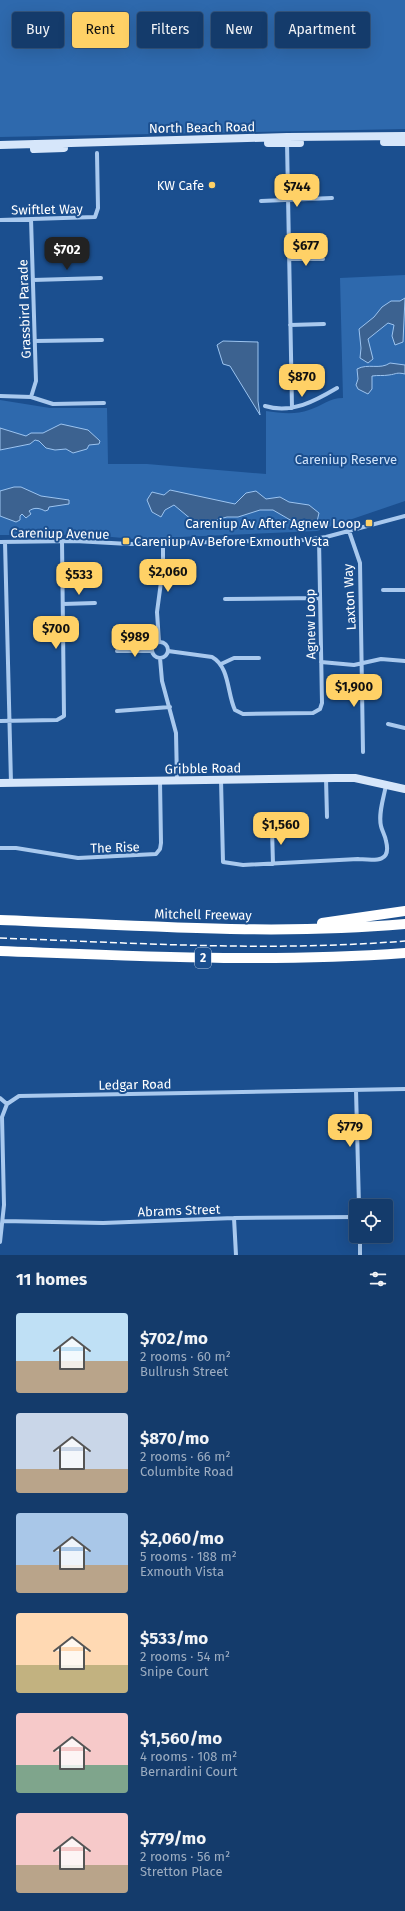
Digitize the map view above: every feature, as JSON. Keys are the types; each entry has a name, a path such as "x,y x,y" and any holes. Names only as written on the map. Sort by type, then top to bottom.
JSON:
{"highway":[{"path":"281,928 405,911"},
{"name":"Mitchell Freeway","path":"0,920 168,927 354,928 405,924"},
{"name":"2","path":"0,951 222,958 363,956 405,953"}],"main road":[{"name":"North Beach Road","path":"0,150 405,136"},
{"name":"North Beach Road","path":"0,145 287,140 405,142"},
{"name":"Gribble Road","path":"0,783 354,778 405,789"}],"street":[{"path":"287,140 292,408"},
{"name":"Swiftlet Way","path":"0,220 95,217 98,208 97,153"},
{"path":"261,201 332,198"},
{"name":"Grassbird Parade","path":"31,219 36,381 31,397"},
{"path":"289,259 323,259"},
{"path":"33,280 101,278"},
{"path":"290,325 324,324"},
{"path":"35,342 102,340"},
{"path":"265,406 272,408 292,408 303,406 338,388"},
{"path":"0,396 31,397 53,404 104,403"},
{"name":"Careniup Avenue","path":"2,542 62,541 114,544 163,544 319,539 405,516"},
{"name":"Laxton Way","path":"349,530 360,563 363,752"},
{"name":"Agnew Loop","path":"221,664 228,684 231,702 235,710 243,714 313,713 320,709 322,703 319,539"},
{"path":"0,721 57,720 64,716 62,541"},
{"path":"2,542 10,721 11,783"},
{"path":"159,642 157,612 162,572 163,544"},
{"path":"383,590 405,590"},
{"path":"224,599 320,598"},
{"path":"63,604 95,603"},
{"path":"159,642 154,645 152,651 155,657 160,658 166,656 168,651"},
{"path":"159,642 164,644 168,651"},
{"path":"117,651 152,651"},
{"path":"168,651 212,657 221,664 234,658 259,658"},
{"path":"160,658 162,681 176,733 177,780"},
{"path":"321,662 343,665 381,659 405,661"},
{"path":"117,710 170,707"},
{"path":"388,724 405,728"},
{"path":"326,778 327,817"},
{"path":"221,780 223,862 243,865 358,859 376,860 383,858 387,851 387,842 381,821 386,785"},
{"name":"The Rise","path":"0,848 16,848 78,858 156,854 160,849 161,843 160,781"},
{"path":"272,829 273,864"},
{"name":"Ledgar Road","path":"7,1104 19,1096 405,1089"},
{"path":"356,1090 359,1199"},
{"path":"0,1098 7,1104 2,1117 3,1221 0,1242"},
{"name":"Abrams Street","path":"3,1221 103,1223 234,1218 349,1217"},
{"path":"234,1218 236,1255"},
{"path":"360,1243 360,1255"}],"green space":[{"path":"0,0 405,0 405,129 0,137"},
{"name":"Careniup Reserve","path":"405,275 405,501 317,531 134,539 90,535 0,535 0,400 50,408 107,408 108,464 147,464 266,474 266,411 282,413 304,412 334,399 343,398 340,278"}],"shaded area":[{"path":"405,298 403,342 395,345 392,336 394,325 388,323 368,339 373,359 368,363 360,358 361,348 359,329 374,317 382,307 391,301 400,301"},
{"path":"223,341 258,342 258,401 260,415 230,366 223,364 217,345"},
{"path":"390,363 405,365 405,374 398,373 372,376 372,389 368,394 358,389 356,385 358,379 357,369 361,367 382,366"},
{"path":"61,424 88,430 100,441 99,444 89,445 87,449 73,453 66,449 55,450 46,448 39,441 35,440 30,444 0,450 0,428 26,436 31,433 43,433"},
{"path":"14,487 21,487 41,496 69,500 69,504 49,507 48,510 45,511 35,508 29,511 31,514 26,518 22,514 20,516 20,520 16,522 0,516 0,491"},
{"path":"170,490 235,504 246,493 256,491 266,499 280,497 289,502 309,505 319,513 316,526 304,526 273,510 260,510 238,517 227,517 208,522 192,520 174,505 165,510 161,517 152,512 147,500 152,492 164,495"}],"railway":[{"path":"0,938 202,946 304,946 405,941"}],"place":[{"name":"KW Cafe","path":"212,185"},
{"name":"Careniup Av After Agnew Loop","path":"369,523"},
{"name":"Careniup Av Before Exmouth Vsta","path":"126,541"}]}
